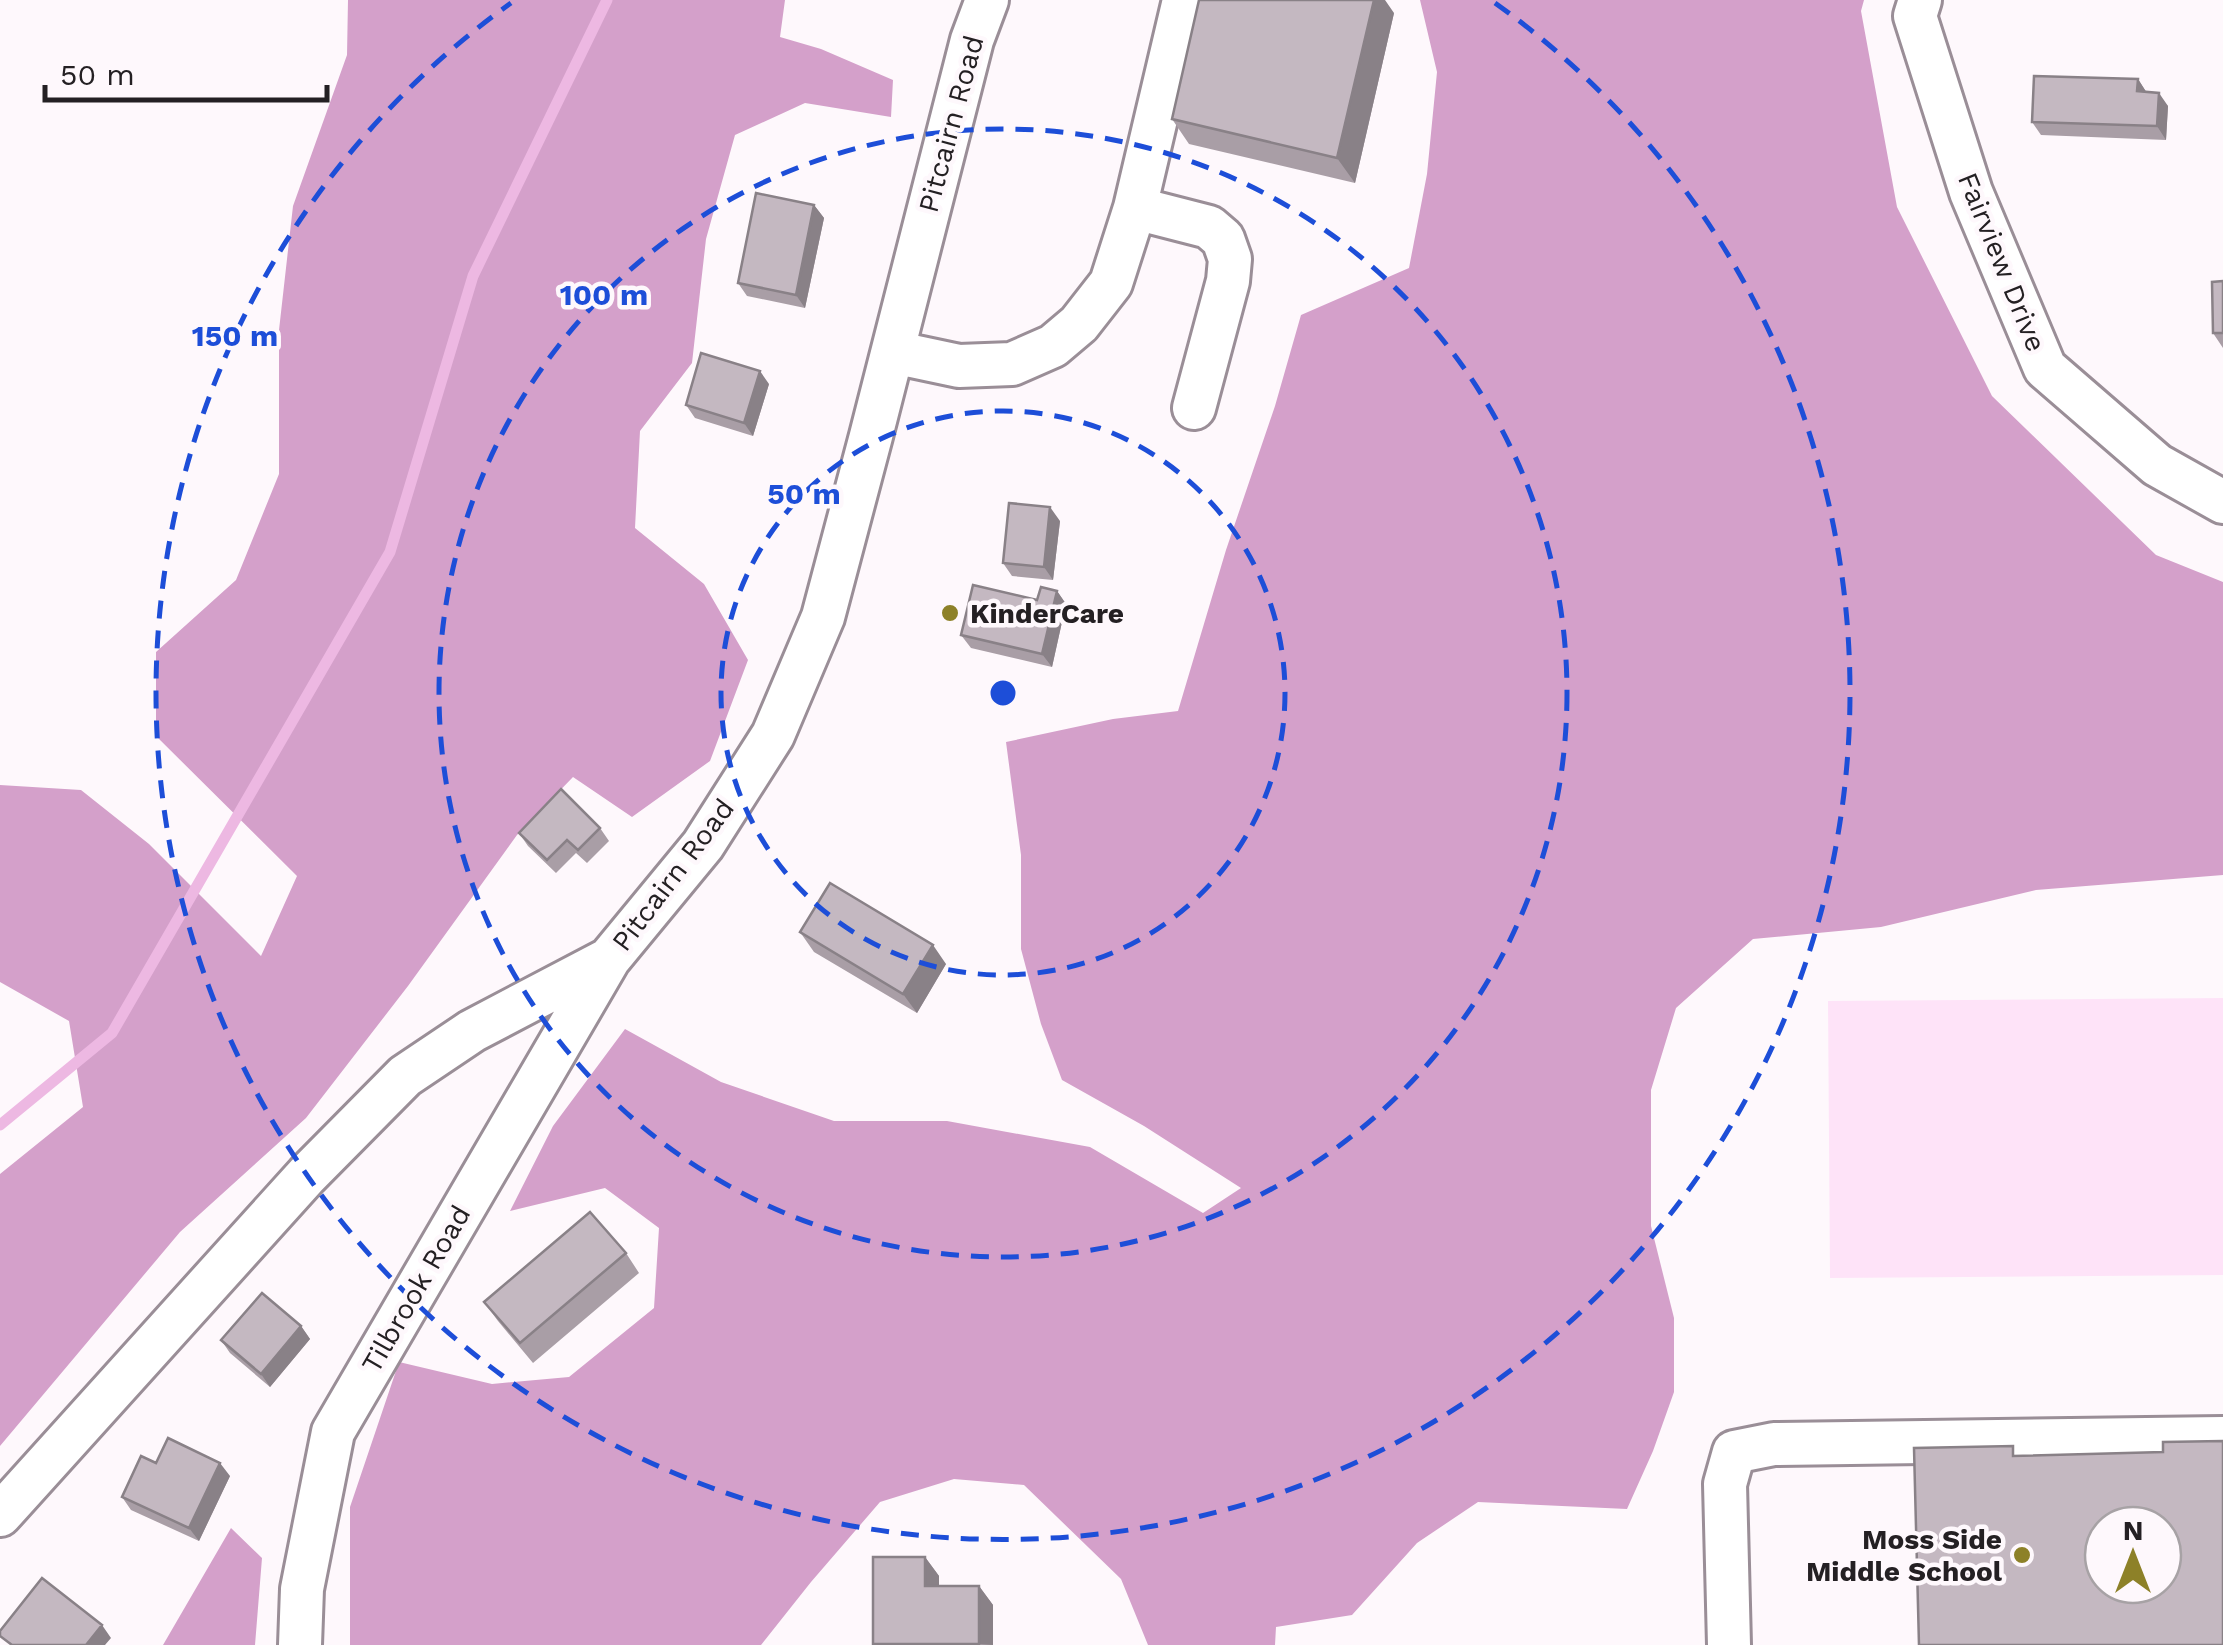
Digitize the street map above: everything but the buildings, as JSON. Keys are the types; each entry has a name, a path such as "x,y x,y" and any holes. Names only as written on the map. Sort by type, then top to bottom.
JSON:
{"street":[{"name":"Pitcairn Road","path":"0,1514 307,1176 406,1076 472,1031 609,959 703,845 773,735 822,617 972,40 986,0"},
{"path":"892,352 959,366 1012,364 1053,346 1079,324 1111,283 1135,208 1184,0"},
{"name":"Fairview Drive","path":"1920,0 1915,16 1972,192 2045,368 2157,466 2223,502"},
{"path":"1135,208 1209,227 1224,238 1230,258 1228,281 1194,408"},
{"name":"Tilbrook Road","path":"300,1645 302,1589 333,1432 609,959"},
{"path":"1729,1645 1725,1484 1734,1452 1774,1444 2223,1438"}],"shaded area":[{"path":"348,0 785,0 780,37 821,49 893,80 891,117 805,103 735,135 706,239 692,363 640,431 635,528 704,584 748,660 710,761 632,817 573,777 517,835 306,1118 180,1232 0,1446 0,1174 83,1107 69,1021 0,982 0,785 81,790 149,844 261,956 297,876 156,736 156,652 236,580 279,474 279,330 293,206 347,55"},
{"path":"1420,0 1864,0 1861,11 1897,207 1992,396 2156,555 2223,582 2223,875 2036,890 1881,927 1753,939 1676,1008 1651,1090 1651,1226 1674,1318 1674,1392 1627,1509 1478,1502 1417,1543 1352,1615 1276,1627 1275,1645 1148,1645 1121,1579 1024,1485 954,1479 880,1502 761,1645 350,1645 350,1507 399,1362 492,1384 569,1377 654,1308 659,1228 605,1188 510,1211 553,1126 625,1029 721,1082 834,1121 947,1121 1090,1147 1203,1213 1241,1188 1062,1080 1041,1024 1021,949 1021,855 1006,742 1113,719 1178,711 1301,315 1409,268 1427,174 1437,72"},
{"path":"2223,998 2223,1275 1830,1278 1828,1001"},
{"path":"231,1528 262,1558 255,1645 163,1645"}],"waterway":[{"path":"0,1125 112,1033 390,552 473,276 607,0"}],"place":[{"name":"KinderCare","path":"950,613"},
{"name":"Moss Side Middle School","path":"2022,1555"}]}
